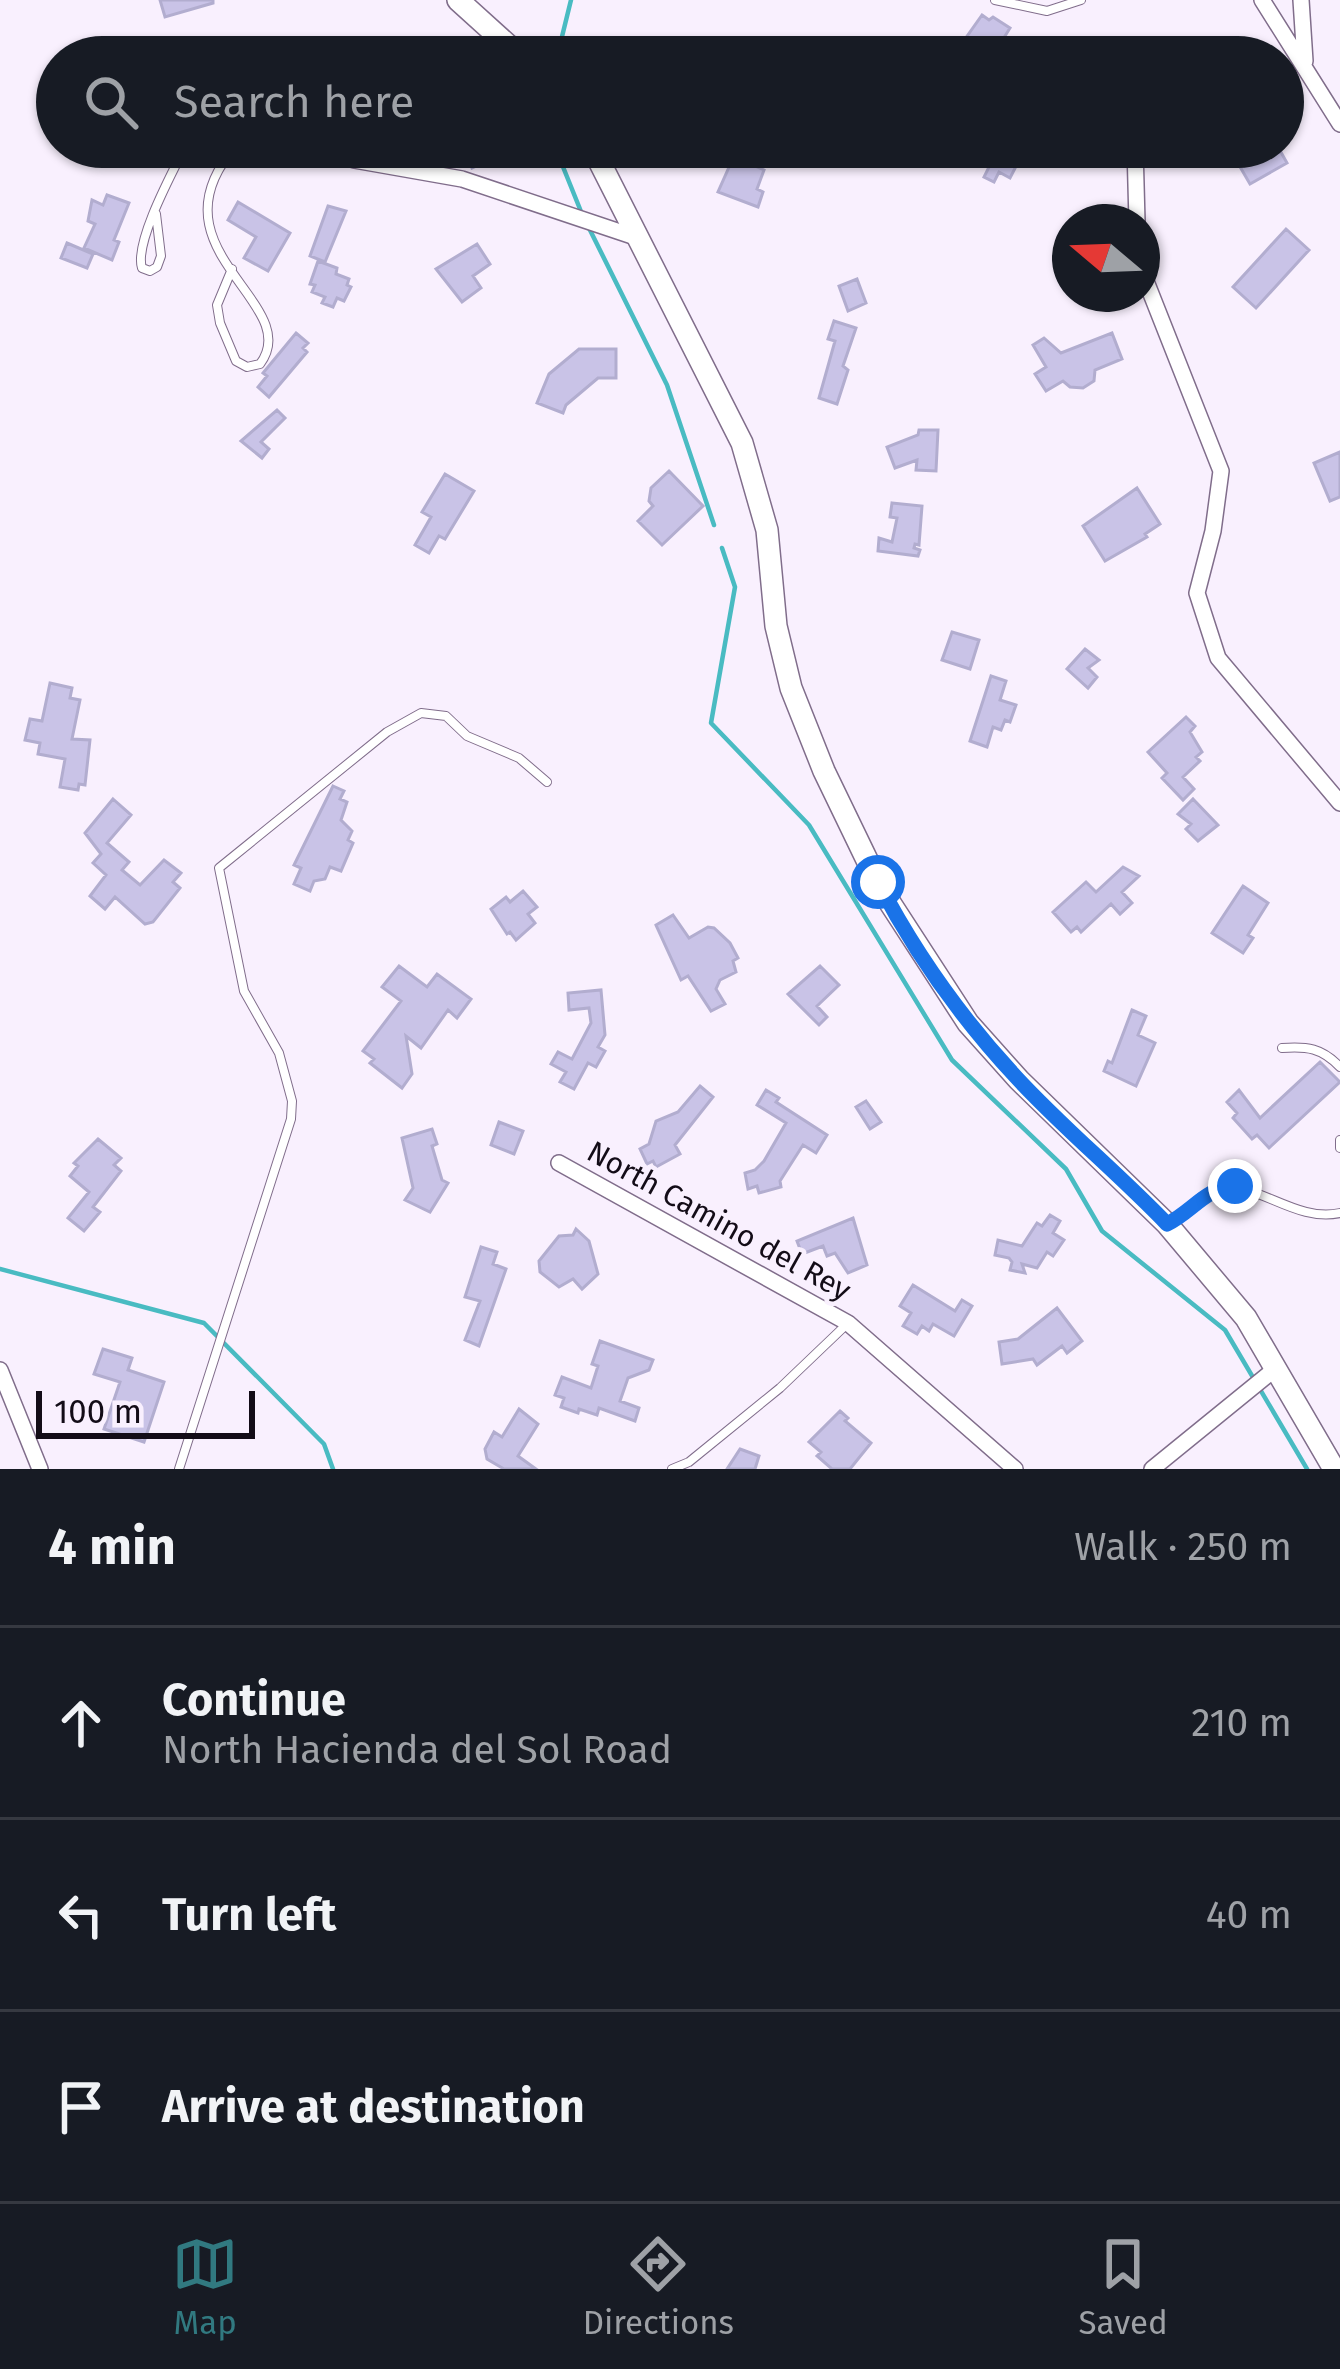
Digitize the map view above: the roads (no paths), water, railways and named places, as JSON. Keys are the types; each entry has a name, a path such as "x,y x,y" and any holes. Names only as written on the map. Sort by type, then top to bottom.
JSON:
{"street":[{"path":"458,0 498,36"},
{"path":"1262,0 1286,36"},
{"path":"1301,0 1303,36"},
{"path":"1304,48 1305,64 1340,124"},
{"path":"399,168 462,179 635,237"},
{"path":"602,168 742,443 767,530 776,626 791,688 824,771 881,889 968,1023 1019,1080 1167,1224 1246,1318 1334,1469"},
{"path":"1136,168 1137,204"},
{"path":"1158,312 1221,471 1213,531 1197,592 1218,658 1340,802"},
{"name":"North Camino del Rey","path":"559,1163 848,1323 1015,1469"},
{"path":"1151,1469 1275,1369"},
{"path":"0,1370 40,1469"}],"lane":[{"path":"995,0 1046,11 1081,0"},
{"path":"156,214 161,256 158,267 150,271 142,268 138,255 143,234 176,168"},
{"path":"220,168 205,205 207,230 232,269 271,336 271,350 260,364 247,367 236,361 217,305 232,269"},
{"path":"179,1469 291,1119 292,1101 279,1054 244,992 220,868 387,732 421,713 446,716 467,736 519,758 547,782"},
{"path":"1282,1048 1306,1046 1327,1053 1340,1066"},
{"path":"1167,1224 1218,1187 1235,1186 1317,1216 1340,1213"},
{"path":"672,1469 689,1462 780,1388 848,1323"}],"waterway":[{"path":"562,36 571,0"},
{"path":"563,168 582,214"},
{"path":"587,224 667,385 714,525"},
{"path":"722,548 735,587 711,723 809,825 952,1060 1066,1169 1102,1231 1225,1330 1307,1469"},
{"path":"0,1269 204,1323 324,1444 333,1469"}]}
